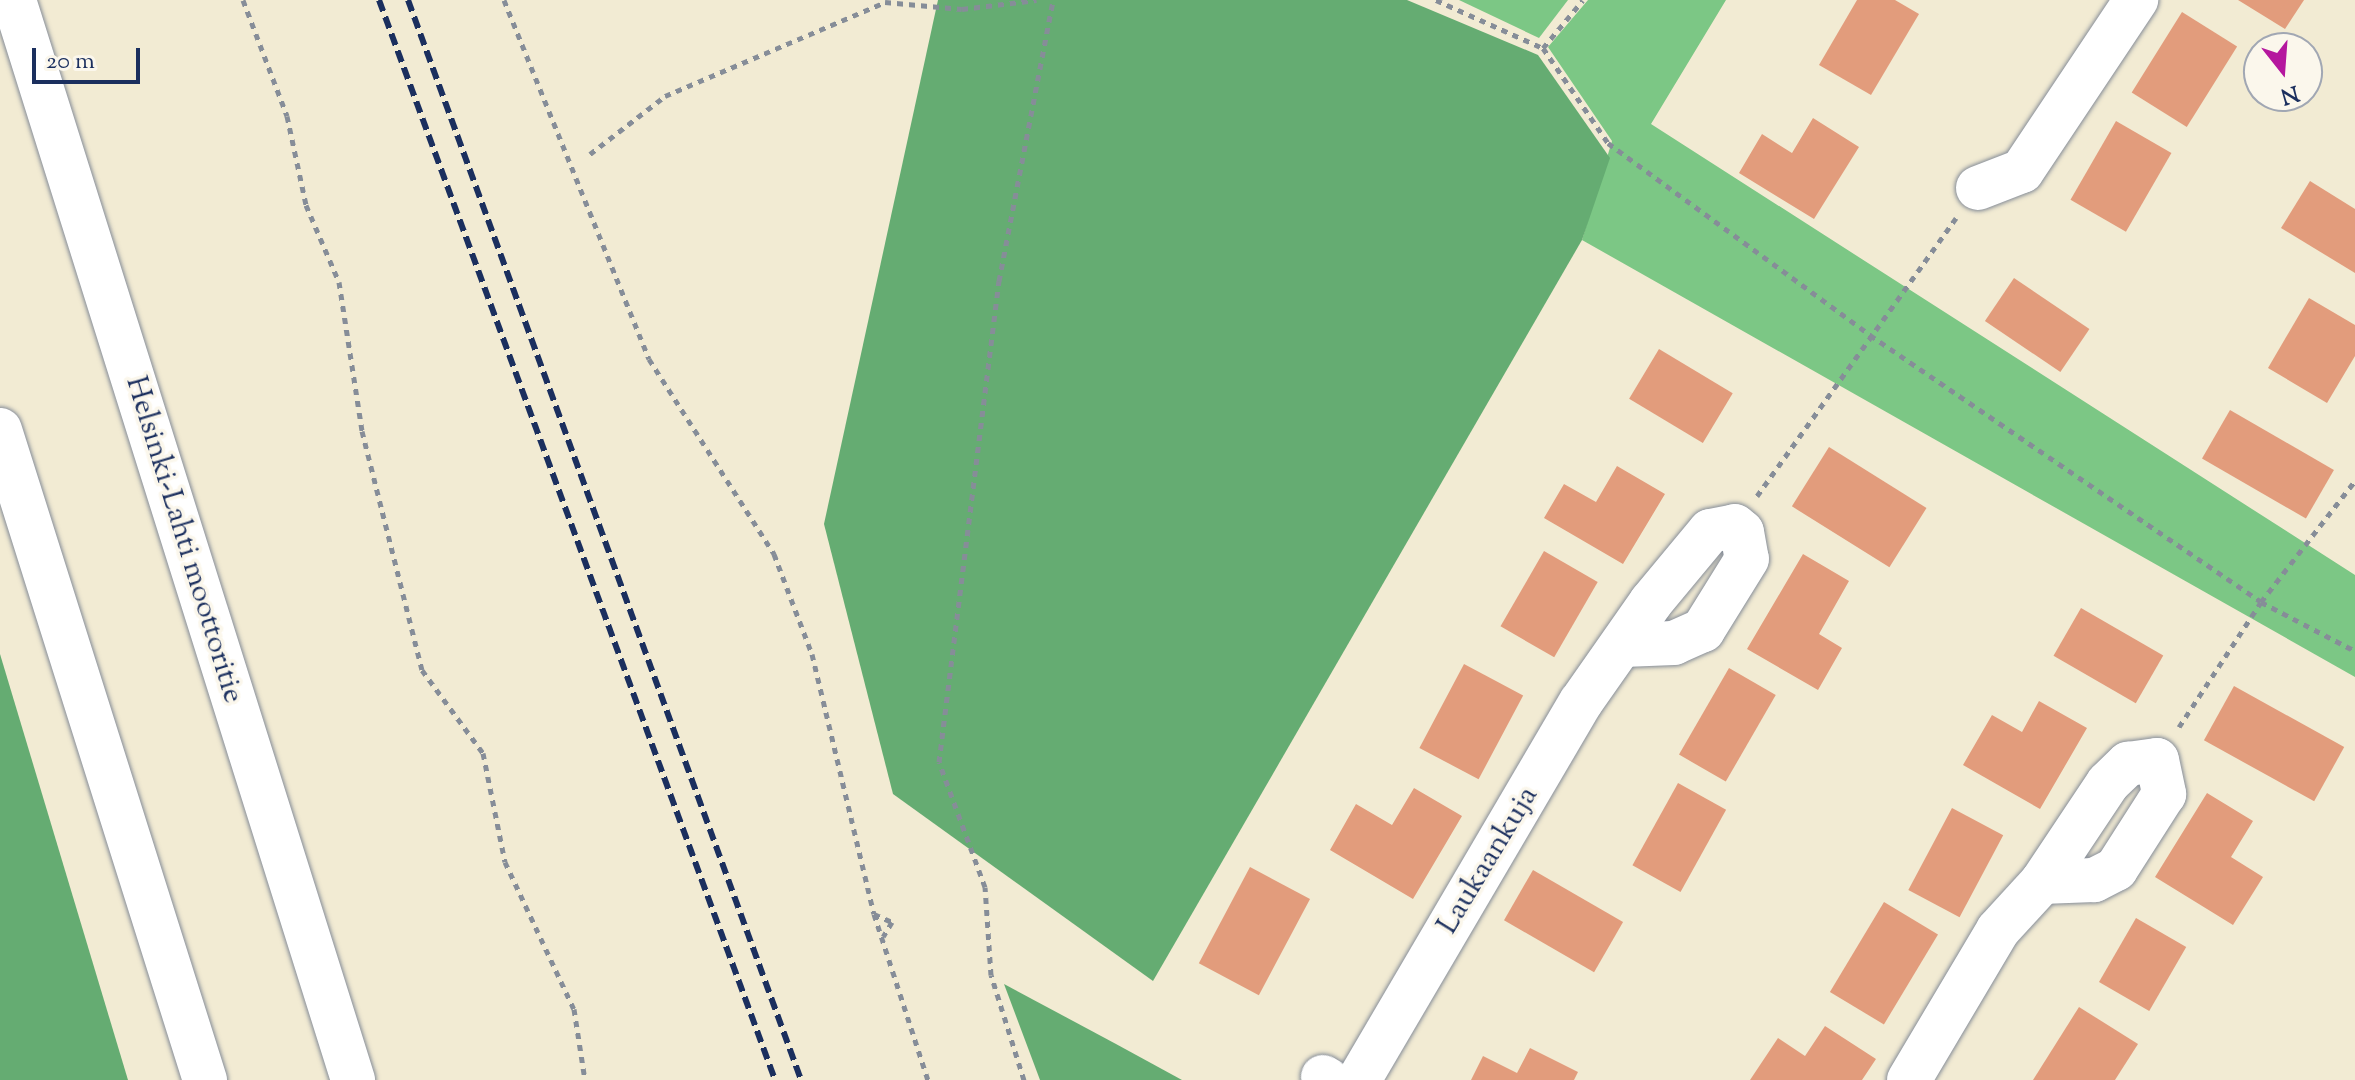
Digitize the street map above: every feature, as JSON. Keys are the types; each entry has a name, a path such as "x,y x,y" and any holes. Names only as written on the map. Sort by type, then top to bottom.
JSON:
{"main road":[{"name":"Helsinki-Lahti moottoritie","path":"14,0 353,1080"},
{"path":"1978,188 2022,171 2136,0"},
{"path":"0,430 205,1080"},
{"path":"1623,645 1674,643 1703,630 1747,559 1747,540 1735,526"},
{"name":"Laukaankuja","path":"1337,1079 1581,702 1697,541 1735,526"},
{"path":"1909,1080 1998,930 2042,882 2117,772 2157,760 2164,794 2116,869 2094,880 2042,882"}],"path":[{"path":"243,0 287,116 306,205 339,282 362,431 422,670 483,753 505,862 574,1009 585,1080"},
{"path":"504,0 649,359 774,554 812,654 874,914 928,1080"},
{"path":"590,154 665,96 885,2 962,9 1036,0"},
{"path":"1024,1080 991,975 985,887 939,762 999,281 1053,0"},
{"path":"1436,0 1543,48 1608,143 1870,335 2261,602 2355,651"},
{"path":"1543,48 1583,0"},
{"path":"1735,526 1978,188"},
{"path":"2157,760 2261,602 2355,481"},
{"path":"874,914 892,922 882,938"}],"green space":[{"path":"938,0 1407,0 1538,55 1610,158 1582,240 1153,981 893,794 824,524"},
{"path":"1459,0 1568,0 1539,38"},
{"path":"1588,0 1726,0 1651,124 2355,575 2355,677 1582,240 1612,141 1548,47"},
{"path":"0,654 128,1080 0,1080"},
{"path":"1004,984 1116,1044 1182,1080 1040,1080"}],"building":[{"path":"1857,0 1895,0 1919,14 1871,95 1819,65"},
{"path":"2238,0 2304,0 2285,29"},
{"path":"2182,12 2237,46 2187,127 2132,93"},
{"path":"1813,118 1859,147 1814,219 1739,173 1762,134 1792,153"},
{"path":"2116,121 2171,153 2126,232 2070,200"},
{"path":"2310,181 2355,209 2355,273 2281,228"},
{"path":"2014,278 2089,329 2060,372 1985,321"},
{"path":"2309,298 2355,325 2355,356 2327,403 2268,368"},
{"path":"1659,349 1733,393 1703,443 1629,399"},
{"path":"2230,410 2334,470 2306,518 2202,458"},
{"path":"1829,447 1927,508 1889,567 1792,506"},
{"path":"1617,466 1665,494 1623,564 1544,518 1564,484 1596,502"},
{"path":"1544,551 1598,582 1554,657 1500,626"},
{"path":"1803,554 1849,581 1819,634 1842,648 1818,690 1747,649"},
{"path":"2081,608 2163,656 2136,703 2054,656"},
{"path":"1464,664 1523,695 1479,779 1419,748"},
{"path":"1729,668 1776,695 1726,782 1679,755"},
{"path":"2234,686 2344,747 2314,801 2204,740"},
{"path":"2039,701 2087,728 2040,809 1963,765 1992,715 2022,732"},
{"path":"1678,783 1726,810 1681,892 1632,865"},
{"path":"1414,788 1462,816 1413,899 1330,850 1356,804 1392,825"},
{"path":"2207,793 2253,821 2231,857 2263,877 2233,925 2155,877"},
{"path":"1952,808 2003,835 1960,917 1908,890"},
{"path":"1250,867 1310,899 1259,995 1199,963"},
{"path":"1533,870 1623,922 1594,972 1504,920"},
{"path":"1884,902 1938,934 1884,1024 1830,992"},
{"path":"2136,918 2186,947 2149,1011 2099,982"},
{"path":"2079,1007 2138,1044 2115,1080 2033,1080"},
{"path":"1825,1026 1876,1059 1862,1080 1750,1080 1778,1038 1805,1056"},
{"path":"1530,1048 1578,1072 1574,1080 1471,1080 1483,1056 1517,1073"}],"railway":[{"path":"379,0 775,1080"},
{"path":"408,0 801,1080"}]}
